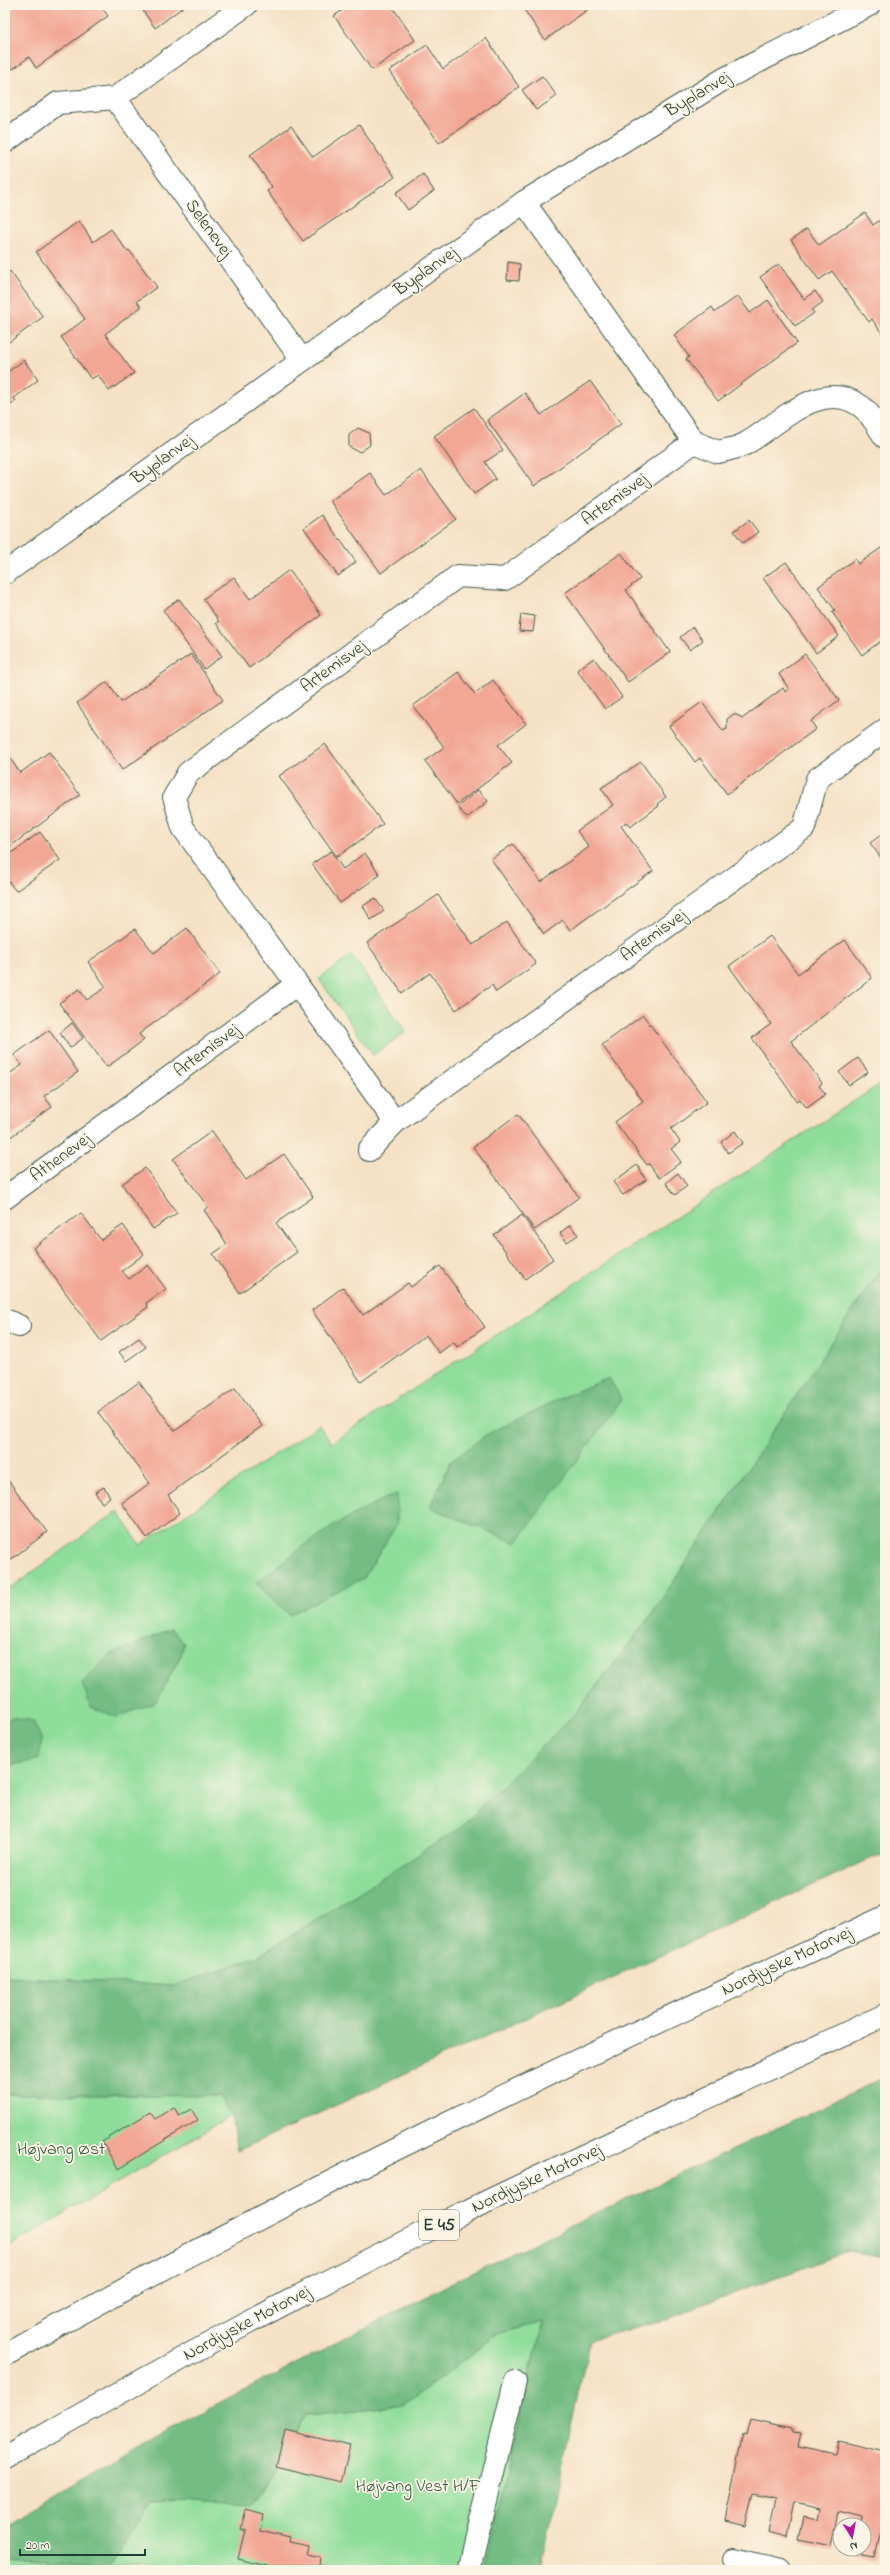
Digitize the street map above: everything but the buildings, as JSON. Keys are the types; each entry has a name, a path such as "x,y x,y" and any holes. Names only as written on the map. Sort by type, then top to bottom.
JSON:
{"main road":[{"path":"5,142 58,103 115,98 246,5"},
{"name":"Byplanvej","path":"5,573 524,202 724,79 869,5"},
{"name":"Selenevej","path":"115,98 302,360"},
{"path":"524,202 694,442 718,452 744,444 799,408 823,398 844,398 863,408 885,436"},
{"name":"Artemisvej","path":"395,1122 297,984 183,828 174,797 188,773 458,576 505,579 694,442"},
{"name":"Artemisvej","path":"370,1150 395,1122 804,828 816,779 885,730"},
{"name":"Artemisvej","path":"117,1117 297,984"},
{"name":"Athenevej","path":"5,1198 117,1117"},
{"name":"Nordjyske Motorvej","path":"5,2355 256,2218 460,2116 686,2008 885,1917"},
{"name":"Nordjyske Motorvej","path":"5,2458 87,2410 282,2305 440,2224 885,2015"},
{"path":"469,2570 515,2382"},
{"path":"734,2559 779,2570"}],"green space":[{"path":"352,955 406,1032 373,1055 319,979"},
{"path":"885,1081 885,1265 879,1271 648,1620 578,1710 460,1828 259,1956 173,1986 5,1976 5,1592 118,1511 140,1545 319,1425 331,1443"},
{"path":"885,1265 885,1852 237,2151 231,2116 220,2096 5,2094 5,1976 173,1986 259,1956 460,1828 578,1710 648,1620 879,1271"},
{"path":"609,1378 622,1400 516,1543 430,1507 451,1461 486,1435 565,1396"},
{"path":"397,1494 397,1524 364,1578 289,1615 256,1583 323,1533 359,1512"},
{"path":"171,1629 184,1643 181,1655 156,1702 117,1717 91,1707 82,1683 110,1655"},
{"path":"12,1717 33,1721 42,1740 39,1759 5,1767 5,1722"},
{"path":"885,2077 885,2257 849,2251 669,2318 590,2340 539,2570 484,2570 543,2322 499,2333 404,2405 306,2415 249,2508 151,2499 114,2567 5,2557 5,2525 159,2435 469,2274"},
{"name":"Højvang Øst","path":"5,2094 220,2096 231,2116 5,2249"},
{"name":"Højvang Vest H/F","path":"543,2322 484,2570 5,2570 5,2557 113,2567 151,2499 249,2508 306,2415 404,2405 499,2333"}]}
